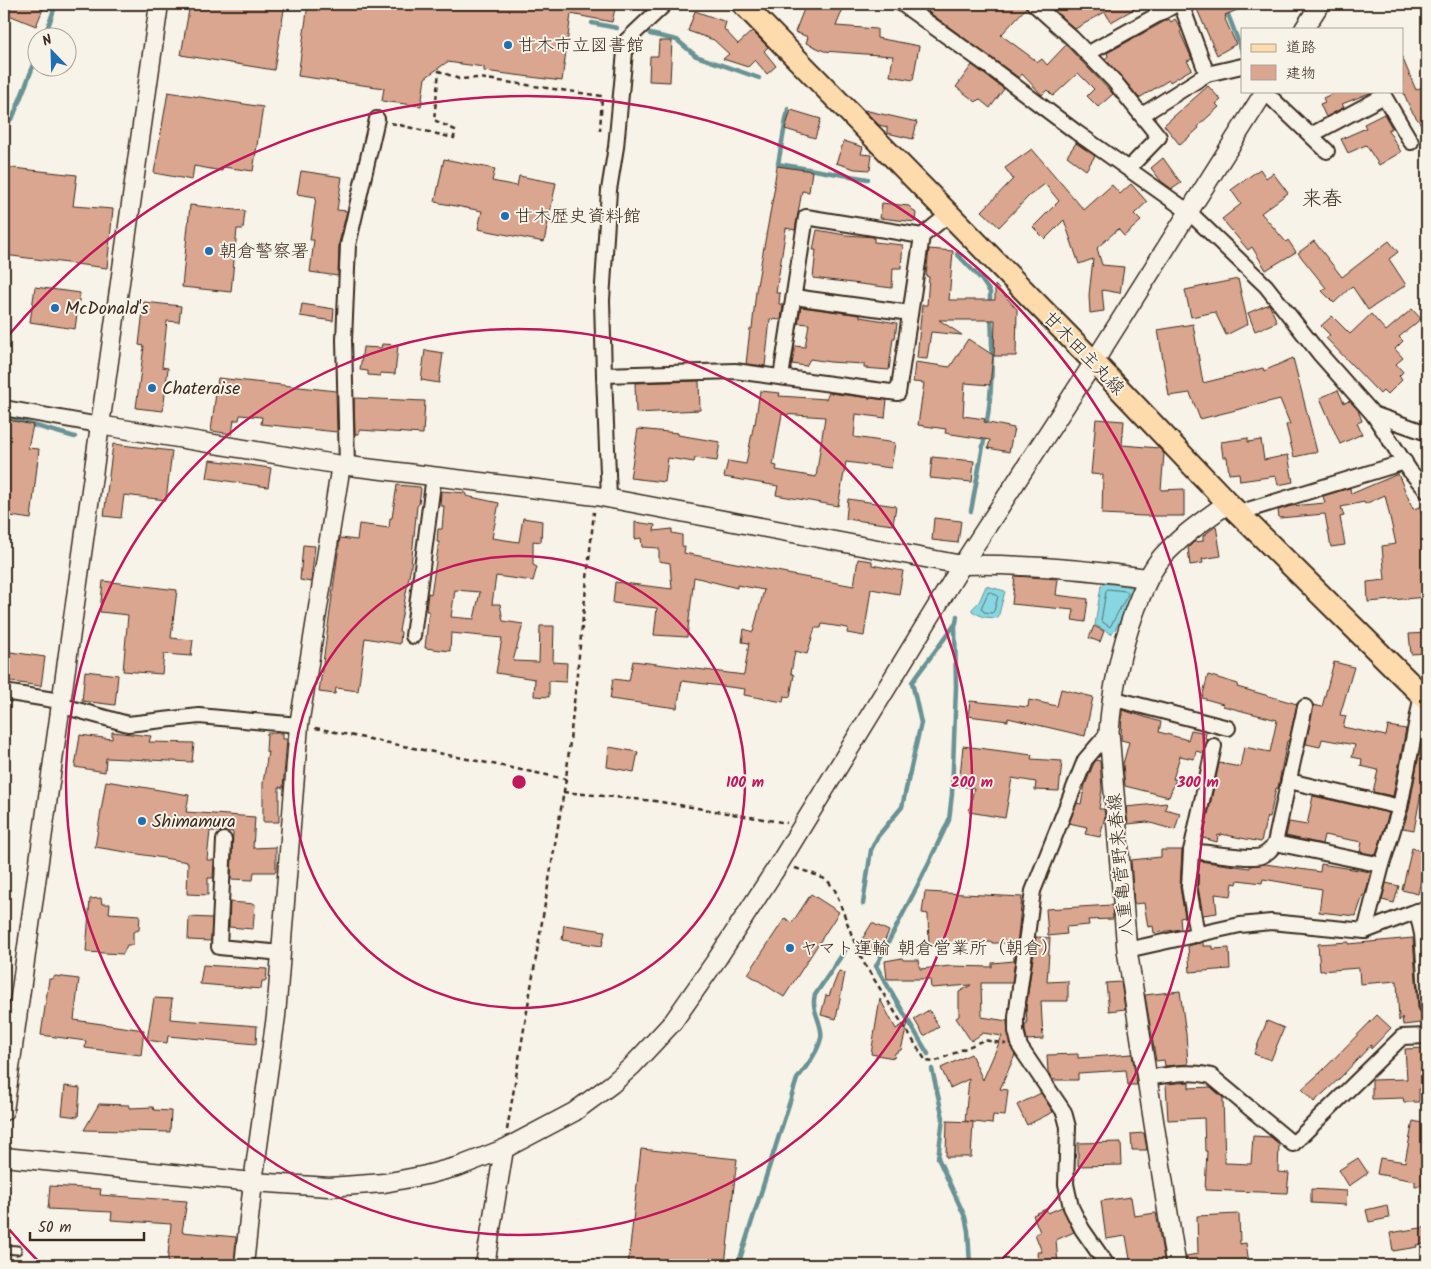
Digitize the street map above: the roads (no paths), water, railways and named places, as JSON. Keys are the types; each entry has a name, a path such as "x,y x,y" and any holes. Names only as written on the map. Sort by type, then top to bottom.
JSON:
{"main road":[{"name":"甘木田主丸線","path":"743,4 1094,362 1233,508 1424,697"},
{"name":"八重亀菅野来春線","path":"1176,1265 1127,950 1109,732 1111,698 1123,643 1147,578 1162,556 1179,540 1233,508"}],"street":[{"path":"4,1111 98,425 159,4"},
{"path":"602,497 604,375 602,300 609,190 616,146 626,41 665,4"},
{"path":"902,4 988,65 1076,132 1189,212 1266,286 1319,353 1374,414 1410,470 1427,490"},
{"path":"1034,4 1114,81 1159,137 1129,168"},
{"path":"1087,54 1177,4"},
{"path":"1181,4 1207,74"},
{"path":"1305,28 1320,4"},
{"path":"1142,115 1207,74 1241,66"},
{"path":"4,1157 253,1182 329,1187 384,1183 460,1166 504,1150 574,1112 612,1084 632,1066 673,1022 717,959 778,864 962,565 1094,362 1265,92 1327,151"},
{"path":"1311,135 1384,96 1411,142"},
{"path":"244,1265 253,1182 276,1016 299,725 344,466 344,340 348,245 377,119"},
{"path":"604,375 735,371 898,393 922,236 949,214"},
{"path":"781,377 806,217 922,236"},
{"path":"794,297 910,313"},
{"path":"4,408 344,466 602,497 962,565 998,564 1106,572 1147,578"},
{"path":"1374,414 1427,434"},
{"path":"1233,508 1405,462"},
{"path":"413,636 434,476"},
{"path":"4,692 60,704 128,724 199,716 299,725"},
{"path":"1365,931 1382,865 1400,807 1424,697"},
{"path":"1111,698 1228,728"},
{"path":"1191,851 1254,857 1269,851 1275,843 1305,707"},
{"path":"1108,1265 1082,1229 1071,1206 1066,1184 1068,1127 1064,1112 1020,1046 1016,1031 1016,1017 1033,892 1085,760 1109,732"},
{"path":"1197,935 1189,887 1191,851 1214,746"},
{"path":"1289,781 1400,807"},
{"path":"224,840 219,947 281,953"},
{"path":"1275,843 1382,865"},
{"path":"1127,950 1240,925 1271,922 1365,931 1422,910 1427,1008"},
{"path":"1146,1078 1189,1073 1211,1076 1293,1144 1402,1037 1427,1036"},
{"path":"486,1265 504,1150"}],"lane":[{"path":"4,1249 17,1250"}],"water":[{"path":"1105,583 1133,587 1135,592 1111,634 1095,625 1101,586"},
{"path":"986,586 1005,591 998,618 983,617 972,611 979,602"}],"waterway":[{"path":"48,28 56,4"},
{"path":"1224,4 1241,48"},
{"path":"592,23 617,28"},
{"path":"650,34 677,40 696,56 759,78"},
{"path":"4,126 13,117 28,78"},
{"path":"788,109 778,164 868,179"},
{"path":"957,254 981,279 990,292 990,305"},
{"path":"986,427 992,371 991,315"},
{"path":"4,417 75,437"},
{"path":"971,511 985,435"},
{"path":"863,904 871,850 878,836 902,807 921,723 912,682 956,623 957,616"},
{"path":"928,1054 876,966 949,820 952,794 956,687 955,625"},
{"path":"738,1265 797,1079 814,1054 821,1038 821,1028 814,1006 815,995 846,949"},
{"path":"932,1069 943,1118 938,1158 965,1217 968,1231 970,1265"}],"place":[{"name":"甘木市立図書館","path":"508,45"},
{"name":"甘木歴史資料館","path":"505,216"},
{"name":"朝倉警察署","path":"209,251"},
{"name":"McDonald's","path":"55,308"},
{"name":"Chateraise","path":"152,388"},
{"name":"Shimamura","path":"142,821"},
{"name":"ヤマト運輸 朝倉営業所（朝倉）","path":"790,948"}],"district":[{"name":"来春","path":"1322,198"}]}
